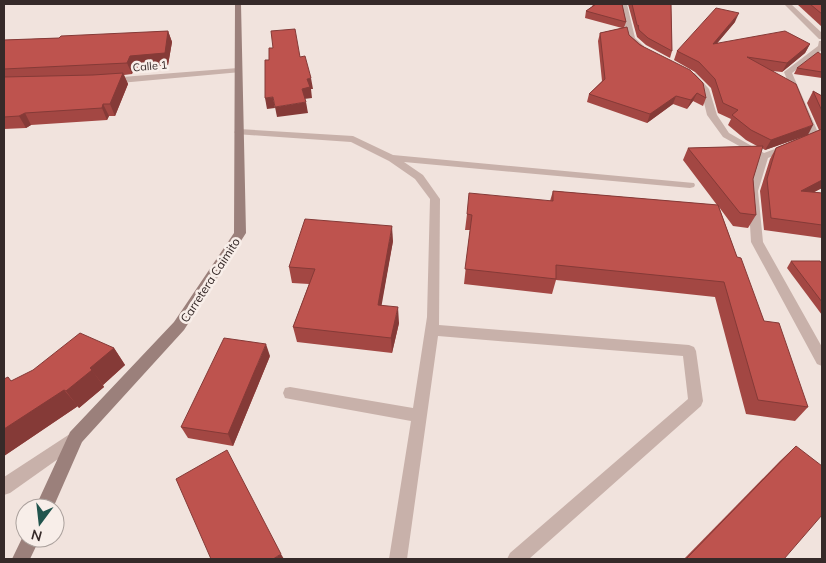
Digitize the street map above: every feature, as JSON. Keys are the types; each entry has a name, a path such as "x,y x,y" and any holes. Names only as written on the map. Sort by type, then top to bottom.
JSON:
{"street":[{"name":"Carretera Caimito","path":"49,498 76,437 180,326 240,233 238,4"},
{"path":"624,4 631,39 650,53"},
{"path":"787,4 822,37"},
{"path":"683,70 705,89 712,116 726,135 764,156 818,137 788,72 822,47 822,43"},
{"name":"Calle 1","path":"98,82 238,70"},
{"path":"239,132 353,139 391,158 419,177 435,199 434,317 398,559"},
{"path":"764,156 753,191 757,242 822,360"},
{"path":"391,158 690,186"},
{"path":"432,330 689,351 696,401 516,559"},
{"path":"290,393 420,416"},
{"path":"4,487 76,437"}],"building":[{"path":"596,4 622,4 626,22 586,11"},
{"path":"632,4 671,4 672,51 648,38 639,30"},
{"path":"810,4 822,4 822,14"},
{"path":"716,8 739,13 713,44 785,31 810,44 787,63 747,57 796,84 813,125 771,140 751,130 732,115 738,110 723,103 715,79 699,62 677,51"},
{"path":"627,27 629,35 640,45 690,70 703,83 706,98 697,93 691,100 676,96 650,114 589,94 605,79 600,33"},
{"path":"295,29 300,57 305,56 311,78 307,79 310,87 302,89 306,102 275,107 273,97 265,98 265,60 269,60 269,48 273,48 271,31"},
{"path":"168,31 165,53 130,56 127,63 4,69 4,40"},
{"path":"818,52 822,55 822,72 797,68"},
{"path":"123,73 110,104 103,104 102,108 25,113 19,116 4,117 4,77"},
{"path":"813,91 822,96 822,111"},
{"path":"822,129 822,180 801,191 822,193 822,225 771,218 767,179 776,148"},
{"path":"763,146 753,179 756,215 740,213 688,148"},
{"path":"553,191 718,205 737,257 741,258 764,321 779,323 808,407 758,400 724,282 556,265 556,279 465,269 472,215 467,214 469,193 553,201"},
{"path":"305,219 392,226 378,305 398,307 391,338 293,327 315,269 289,267"},
{"path":"791,261 820,261 822,264 822,302"},
{"path":"80,333 114,348 90,368 92,370 66,391 64,390 4,429 4,379 8,377 11,381 33,370"},
{"path":"224,338 266,344 228,434 181,427"},
{"path":"796,446 822,466 822,515 784,559 686,559"},
{"path":"227,450 281,554 273,559 211,559 176,479"}]}
